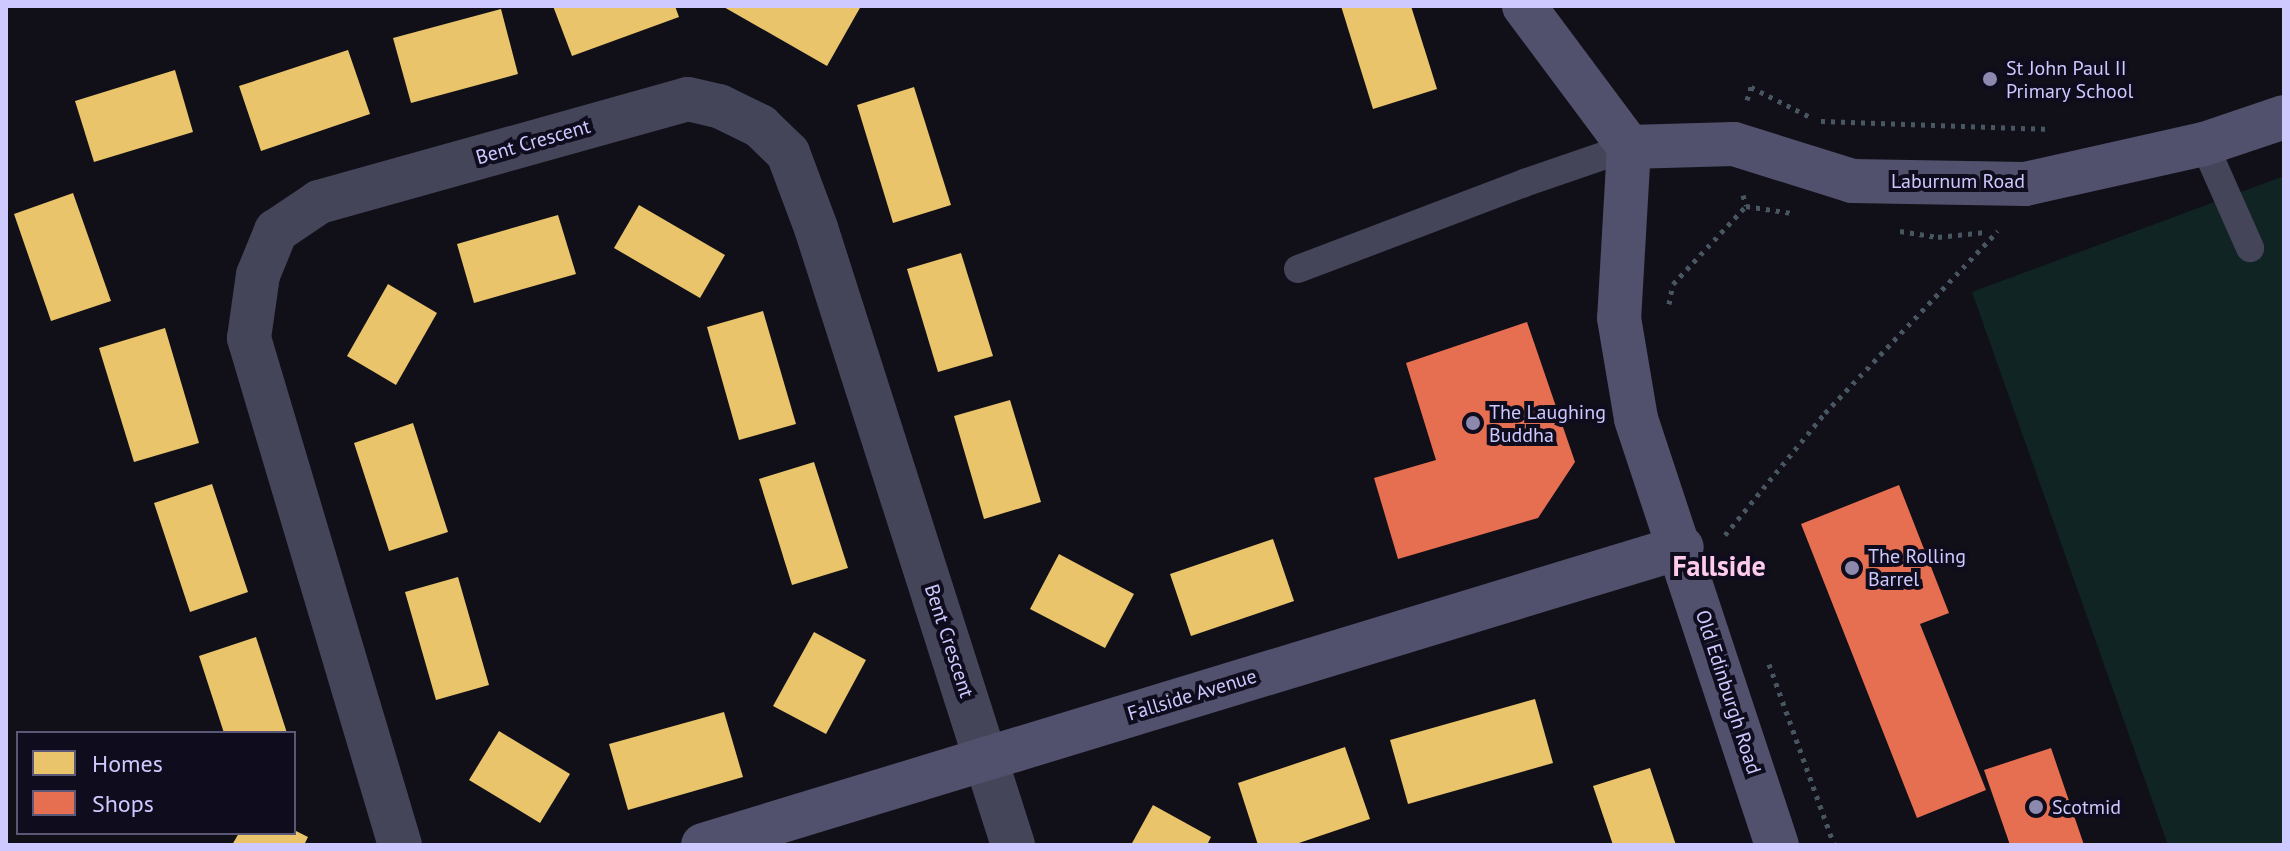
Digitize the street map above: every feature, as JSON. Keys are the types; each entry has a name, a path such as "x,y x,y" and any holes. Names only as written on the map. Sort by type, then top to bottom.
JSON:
{"street":[{"path":"1524,6 1629,147"},
{"name":"Bent Crescent","path":"400,845 249,338 258,275 276,231 319,202 688,99 719,106 760,126 788,153 1013,845"},
{"name":"Laburnum Road","path":"1629,147 1734,144 1852,181 2025,184 2204,144 2284,117"},
{"name":"Old Edinburgh Road","path":"1629,147 1619,318 1636,419 1700,536 1777,845"},
{"name":"Fallside Avenue","path":"703,845 1700,536"}],"lane":[{"path":"2204,144 2250,248"},
{"path":"1298,269 1524,183 1629,147"}],"path":[{"path":"1667,312 1673,284 1746,206"},
{"path":"1700,536 1722,539 1825,413 1995,231 2007,229"},
{"path":"1767,658 1834,845"}],"green space":[{"path":"2284,176 2284,845 2168,845 1972,292"}],"building: Homes":[{"path":"553,6 675,6 679,17 572,56"},
{"path":"722,6 861,6 827,66"},
{"path":"1341,6 1411,6 1437,89 1373,109"},
{"path":"501,9 518,74 411,103 393,38"},
{"path":"348,50 370,114 261,151 239,86"},
{"path":"175,70 193,132 94,162 75,101"},
{"path":"914,87 951,205 893,223 857,105"},
{"path":"73,193 111,301 51,321 14,214"},
{"path":"639,205 725,255 700,298 614,248"},
{"path":"558,215 576,274 474,303 457,244"},
{"path":"961,253 993,356 938,372 907,269"},
{"path":"388,284 437,313 396,385 347,356"},
{"path":"763,311 796,424 739,440 707,327"},
{"path":"165,328 199,443 134,462 99,348"},
{"path":"1010,400 1041,502 984,519 954,416"},
{"path":"413,423 448,532 389,551 354,443"},
{"path":"814,462 848,568 792,585 759,479"},
{"path":"212,484 248,592 190,612 154,503"},
{"path":"1273,539 1294,601 1191,636 1170,574"},
{"path":"1059,554 1134,594 1105,648 1030,609"},
{"path":"458,577 489,685 436,700 405,592"},
{"path":"814,632 866,660 826,734 773,706"},
{"path":"256,637 286,731 223,731 199,656"},
{"path":"1535,699 1553,763 1408,804 1390,740"},
{"path":"724,712 743,777 628,810 609,744"},
{"path":"499,731 570,774 540,823 469,780"},
{"path":"1345,747 1370,819 1293,845 1258,845 1238,783"},
{"path":"1650,768 1676,845 1613,845 1593,786"},
{"path":"1153,805 1211,837 1207,845 1131,845"},
{"path":"296,831 308,837 304,845 232,845 238,835 296,835"}],"building: Shops":[{"path":"1527,322 1575,462 1538,518 1398,559 1374,478 1436,460 1406,363"},
{"path":"1899,485 1949,613 1920,624 1986,790 1917,818 1801,524"},
{"path":"2051,748 2084,845 2010,845 1984,770"}],"place":[{"name":"St John Paul II Primary School","path":"1990,79"},
{"name":"The Laughing Buddha","path":"1473,423"},
{"name":"The Rolling Barrel","path":"1852,568"},
{"name":"Scotmid","path":"2036,807"}],"district":[{"name":"Fallside","path":"1719,566"}]}
